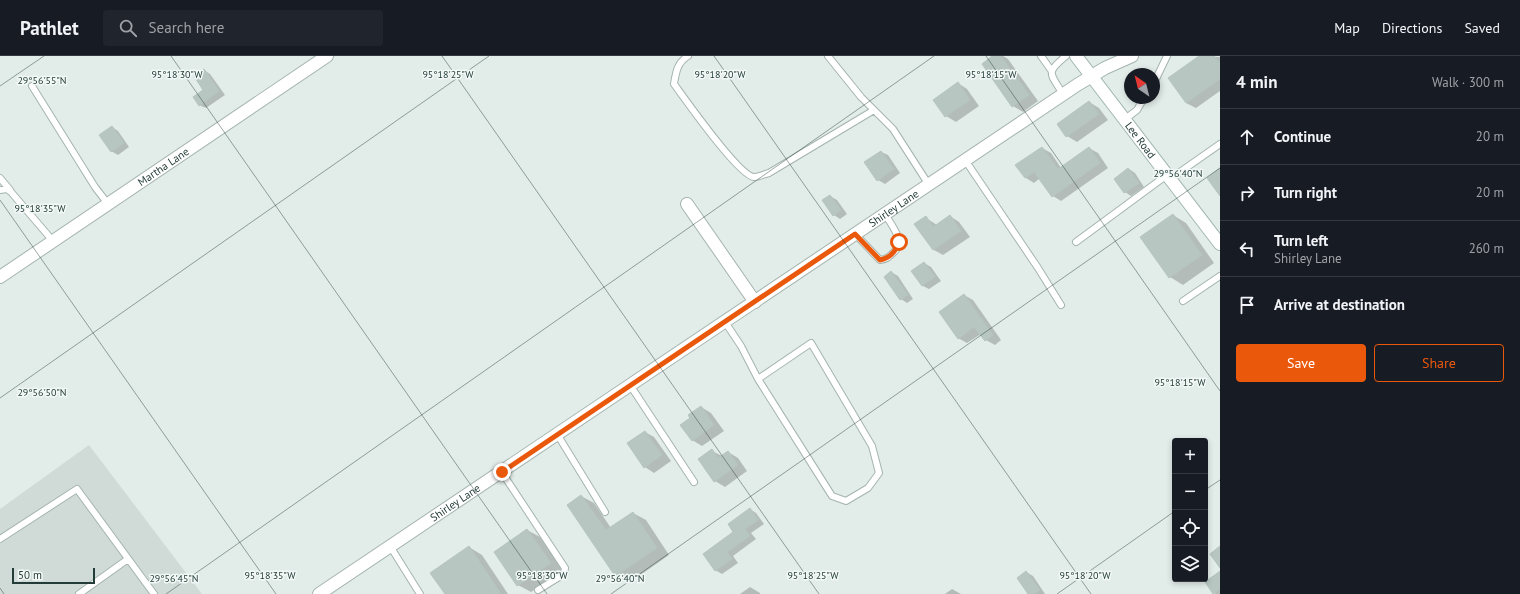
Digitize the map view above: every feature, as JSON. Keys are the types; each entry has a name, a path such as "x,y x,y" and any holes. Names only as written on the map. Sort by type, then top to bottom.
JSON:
{"street":[{"name":"Martha Lane","path":"0,276 327,56"},
{"name":"Lee Road","path":"1076,56 1220,244"},
{"name":"Shirley Lane","path":"319,594 1063,94 1105,68 1132,56"},
{"path":"687,204 754,302"}],"lane":[{"path":"688,56 683,59 677,68 674,84 711,134 746,174 754,177 769,172 874,110"},
{"path":"828,56 861,96 893,129 929,184"},
{"path":"1041,56 1051,70 1051,74 1063,94"},
{"path":"1051,70 1066,56"},
{"path":"1160,71 1167,56"},
{"path":"32,86 95,187 108,204"},
{"path":"1124,120 1136,110 1140,104"},
{"path":"1076,242 1169,177 1220,144"},
{"path":"966,160 1061,305"},
{"path":"0,178 53,241"},
{"path":"0,190 7,189 11,192"},
{"path":"855,234 880,260 887,259 897,249 899,242 896,232 885,214"},
{"path":"1183,301 1220,276"},
{"path":"725,322 741,346 758,378 832,496 846,501 868,488 879,473 872,446 810,343 758,378"},
{"path":"630,385 694,482"},
{"path":"557,434 605,512"},
{"path":"502,472 565,568 564,574 538,590"},
{"path":"0,539 77,489 154,594"},
{"path":"390,546 420,594"},
{"path":"79,594 128,559"}],"shaded area":[{"path":"89,445 202,594 0,594 0,509"}],"building":[{"path":"992,56 1001,56 1029,95 1012,107 982,64"},
{"path":"1199,56 1214,56 1220,64 1220,79 1186,103 1168,78"},
{"path":"204,69 219,91 199,106 193,97 203,90 194,76"},
{"path":"958,82 970,100 945,117 933,100"},
{"path":"1089,101 1099,114 1066,137 1057,124"},
{"path":"112,126 124,143 111,152 99,135"},
{"path":"1042,147 1058,169 1089,147 1100,163 1052,197 1034,172 1025,178 1015,165"},
{"path":"881,151 894,169 877,181 864,162"},
{"path":"1128,168 1139,183 1124,193 1114,179"},
{"path":"1220,168 1220,196 1207,178"},
{"path":"830,195 841,210 833,216 822,200"},
{"path":"1173,214 1202,255 1169,278 1140,237"},
{"path":"950,215 961,231 933,250 914,224 926,216 933,227"},
{"path":"924,262 935,277 922,286 911,271"},
{"path":"891,271 908,295 900,300 884,277"},
{"path":"964,294 993,335 985,341 974,327 958,339 939,312"},
{"path":"701,406 714,425 692,441 680,425 690,418 688,415"},
{"path":"645,431 662,455 644,468 627,443"},
{"path":"712,449 718,458 728,451 738,465 714,482 698,459"},
{"path":"581,495 606,530 633,512 657,548 615,576 567,505"},
{"path":"750,508 758,520 745,529 750,536 727,552 732,559 715,571 703,554 733,532 728,524"},
{"path":"527,529 551,563 517,586 494,552"},
{"path":"469,546 501,594 445,594 430,573"},
{"path":"1220,546 1220,568 1210,554"},
{"path":"1026,571 1040,590 1034,594 1028,594 1017,578"},
{"path":"1220,571 1220,589 1213,594 1205,582 1208,582 1208,580"}],"route":[{"path":"502,472 855,234 880,260 887,259 897,249 899,242"}]}
